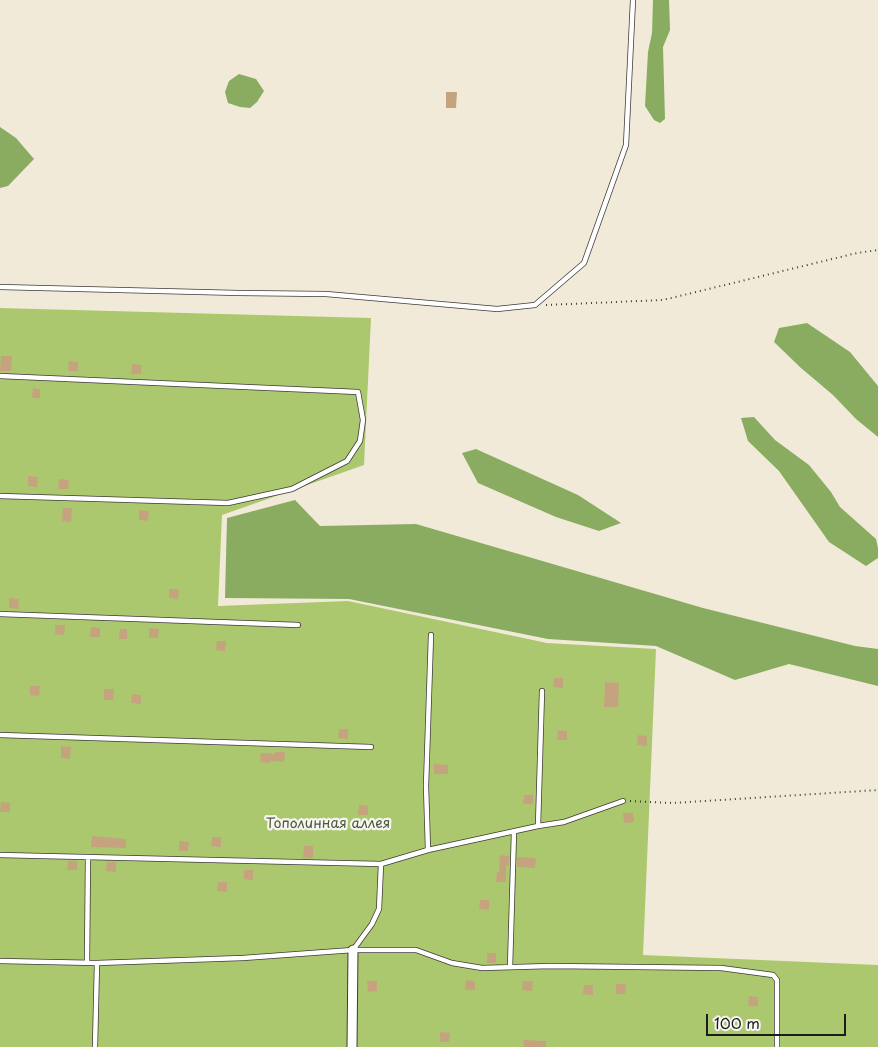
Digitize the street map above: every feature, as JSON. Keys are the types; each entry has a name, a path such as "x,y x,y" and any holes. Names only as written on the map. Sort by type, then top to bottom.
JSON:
{"street":[{"path":"352,1047 353,950"}],"lane":[{"path":"0,287 326,294 497,309 535,305 584,263 626,144 633,0"},
{"path":"0,376 358,392 363,420 360,441 347,461 292,489 228,504 0,496"},
{"path":"0,614 298,625"},
{"path":"428,850 426,786 431,635"},
{"path":"538,826 542,691"},
{"path":"0,735 371,747"},
{"path":"0,855 381,864 428,850 564,822 623,801"},
{"path":"510,967 514,832"},
{"path":"87,963 88,857"},
{"path":"353,950 372,924 379,909 381,864"},
{"path":"0,961 97,963 243,958 353,950 416,950 452,964 482,968 561,966 721,968 772,975 777,980 777,1047"},
{"path":"95,1047 97,963"}],"path":[{"path":"535,305 663,300 878,250"},
{"path":"623,801 673,803 878,790"}],"green space":[{"path":"653,0 669,0 670,30 663,47 665,119 660,123 654,120 645,106"},
{"path":"239,74 256,79 264,91 257,102 250,108 228,103 225,92 229,81"},
{"path":"0,127 16,138 34,159 8,186 0,188"},
{"name":"Тополинная аллея","path":"0,308 371,318 364,465 222,515 218,606 348,601 547,643 656,649 643,955 878,965 878,1047 0,1047"},
{"path":"807,323 850,352 878,386 878,437 856,419 833,395 774,342 779,328"},
{"path":"754,417 775,440 809,465 831,492 840,507 876,539 878,558 866,566 829,542 779,471 748,441 741,418"},
{"path":"476,449 578,495 621,523 599,531 556,517 478,483 462,453"},
{"path":"295,500 320,526 416,524 703,608 855,646 878,649 878,686 789,664 735,680 656,646 548,639 349,599 225,598 227,518"}],"building":[{"path":"446,92 457,92 456,108 446,108"},
{"path":"1,356 12,356 11,371 0,371"},
{"path":"69,361 78,362 78,371 68,371"},
{"path":"132,364 141,365 141,374 131,374"},
{"path":"33,388 40,389 40,398 32,398"},
{"path":"28,476 38,477 37,487 28,486"},
{"path":"59,479 69,480 68,489 58,489"},
{"path":"63,508 72,508 71,522 62,521"},
{"path":"139,510 149,511 148,521 139,520"},
{"path":"169,589 179,589 178,599 169,598"},
{"path":"9,598 19,599 18,609 9,608"},
{"path":"55,625 65,625 64,635 55,634"},
{"path":"91,627 100,628 100,637 90,637"},
{"path":"149,628 159,629 158,638 149,638"},
{"path":"120,629 127,629 127,639 119,639"},
{"path":"217,641 226,641 225,651 216,650"},
{"path":"554,678 563,678 563,688 553,687"},
{"path":"605,682 619,683 618,707 604,707"},
{"path":"30,686 40,686 39,696 30,695"},
{"path":"104,689 114,689 113,700 104,700"},
{"path":"132,694 141,695 141,704 131,703"},
{"path":"339,729 348,729 348,739 338,738"},
{"path":"558,730 567,731 567,740 557,740"},
{"path":"638,735 647,736 647,746 637,745"},
{"path":"61,746 71,747 70,759 61,758"},
{"path":"275,752 285,752 284,762 260,762 261,753 275,754"},
{"path":"434,764 448,765 448,774 434,774"},
{"path":"524,795 533,795 533,804 523,804"},
{"path":"1,802 10,803 10,812 0,812"},
{"path":"359,805 368,806 368,815 358,815"},
{"path":"623,813 633,813 634,822 624,823"},
{"path":"92,836 126,839 126,848 91,847"},
{"path":"212,837 221,837 221,847 211,846"},
{"path":"179,841 189,842 188,851 179,851"},
{"path":"304,846 313,846 313,858 303,858"},
{"path":"500,855 509,856 509,866 506,866 506,882 496,882 497,872 499,872"},
{"path":"517,857 536,858 535,868 517,867"},
{"path":"68,861 77,861 77,870 67,870"},
{"path":"107,862 116,862 116,872 106,871"},
{"path":"244,870 253,870 253,880 244,879"},
{"path":"218,882 227,882 227,892 217,891"},
{"path":"480,900 489,900 489,910 479,909"},
{"path":"487,953 496,953 496,963 487,963"},
{"path":"466,980 475,981 475,990 465,990"},
{"path":"367,981 377,981 377,991 368,992"},
{"path":"523,981 533,981 532,991 522,990"},
{"path":"616,984 626,984 625,994 616,994"},
{"path":"584,985 593,985 593,995 583,994"},
{"path":"749,996 758,997 758,1006 748,1006"},
{"path":"440,1032 450,1033 449,1042 440,1042"},
{"path":"524,1040 546,1041 546,1047 523,1047"}]}
